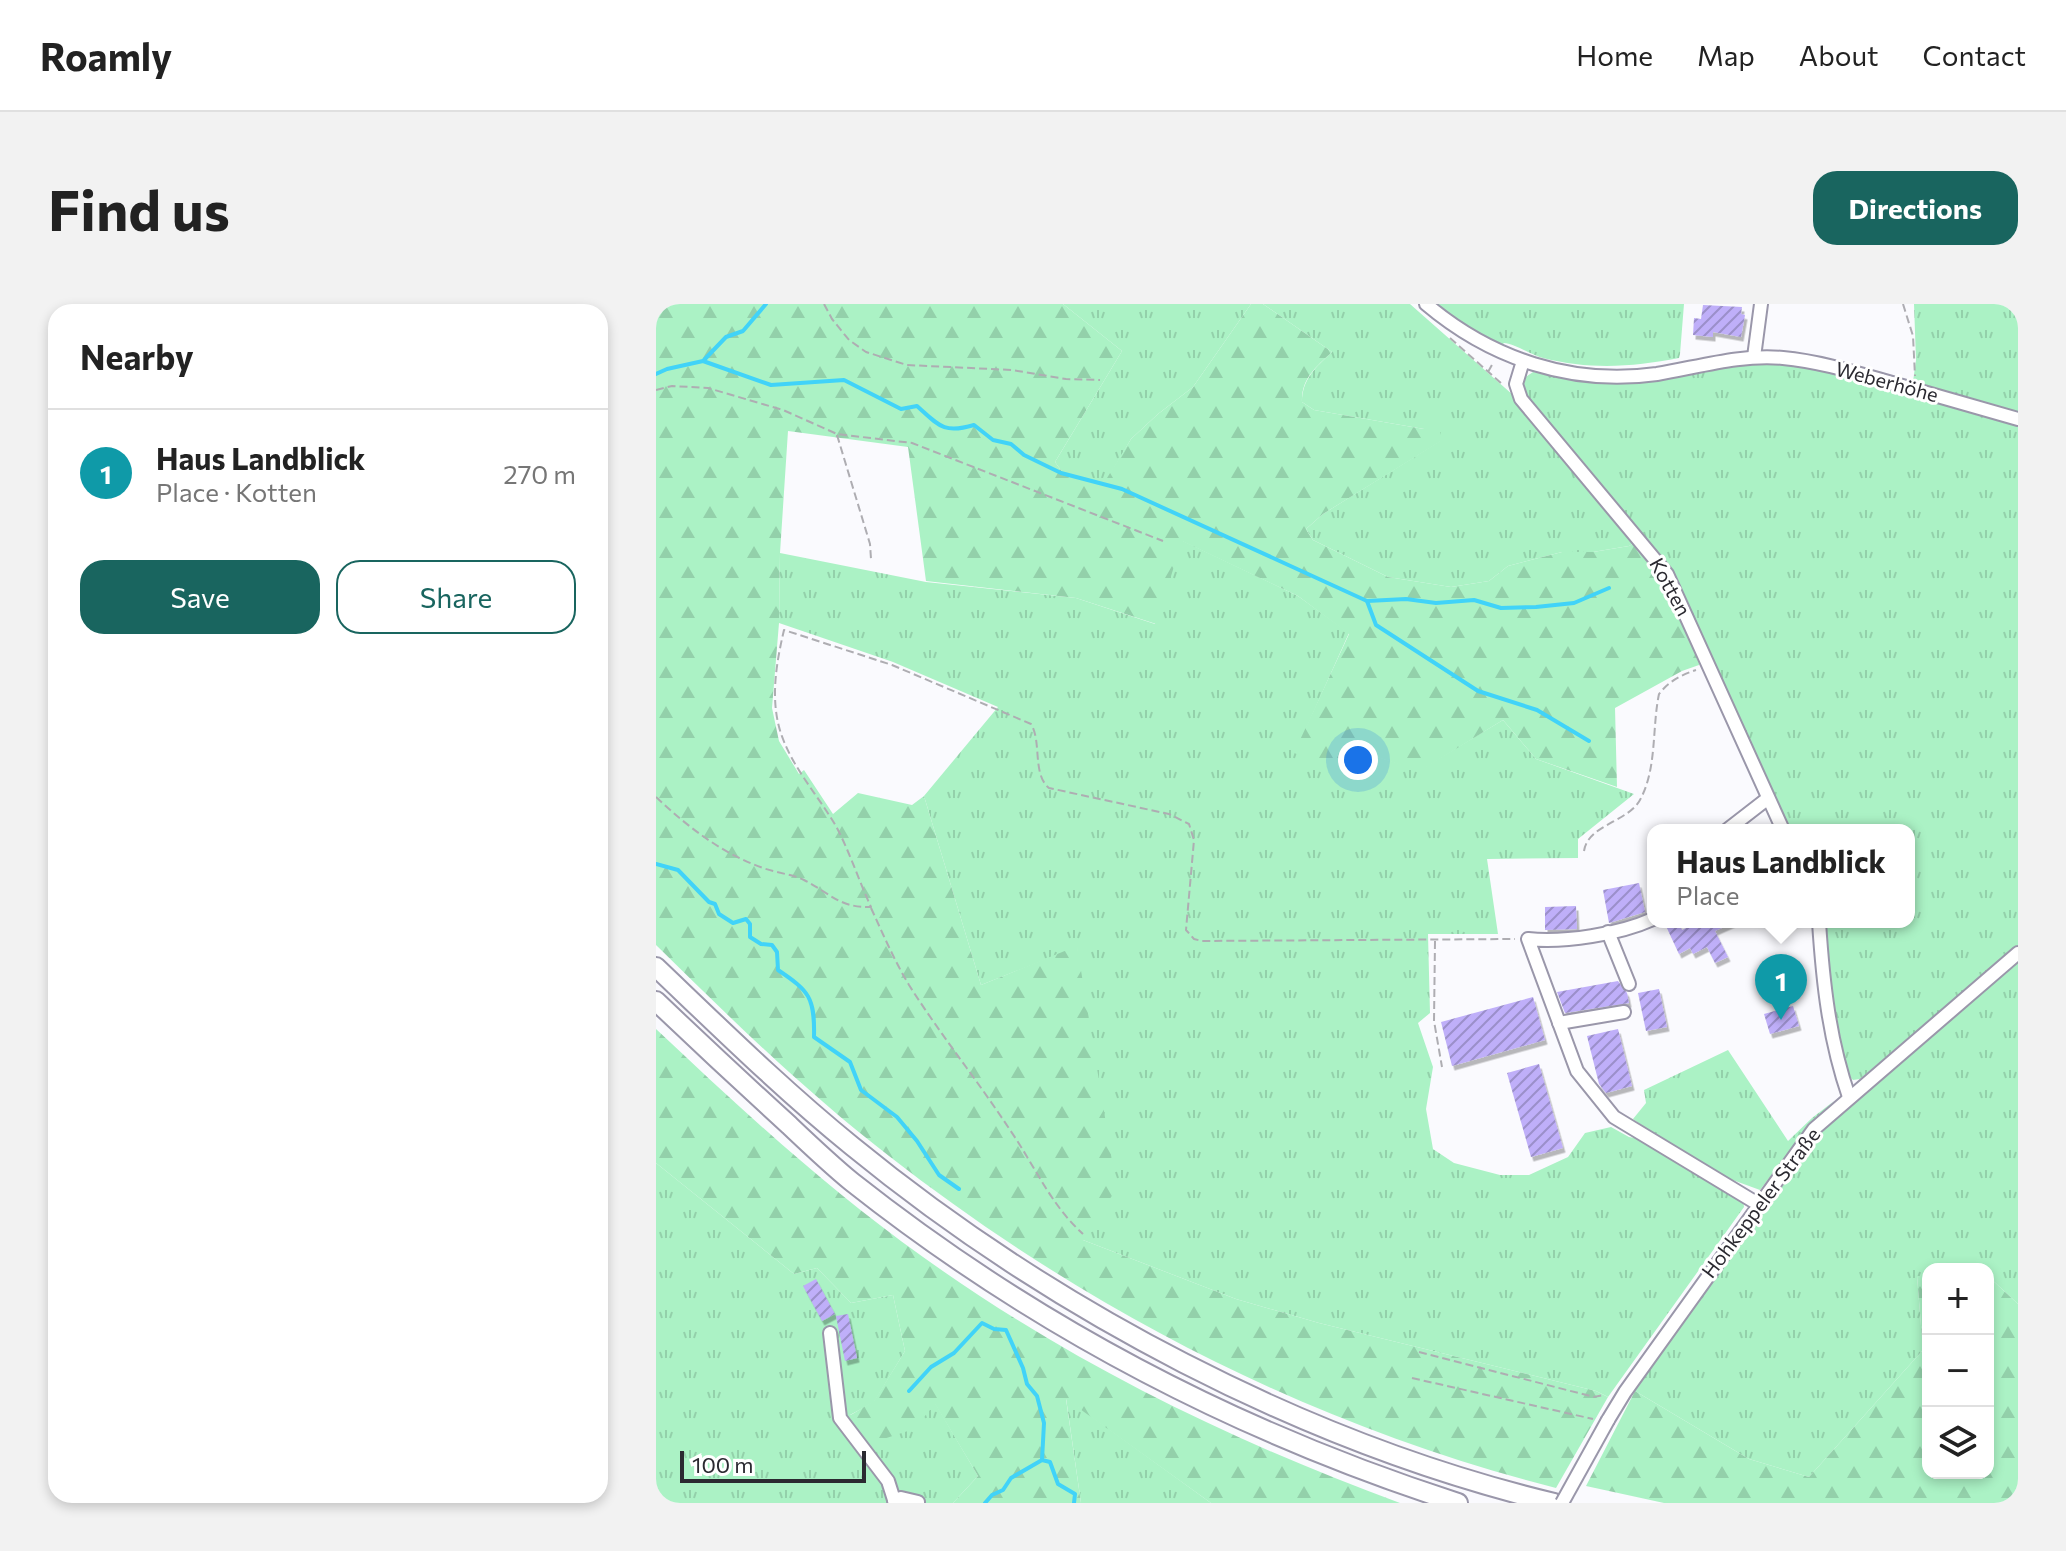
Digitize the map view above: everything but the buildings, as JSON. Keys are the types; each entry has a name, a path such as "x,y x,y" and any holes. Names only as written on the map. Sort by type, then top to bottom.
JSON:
{"highway":[{"path":"656,967 764,1070 854,1148 950,1221 1067,1299 1214,1377 1281,1408 1447,1472 1554,1503"},
{"path":"656,1001 849,1180 935,1244 1024,1303 1117,1360 1250,1424 1391,1482 1458,1503"}],"street":[{"name":"Weberhöhe","path":"1426,304 1480,342 1554,371 1609,377 1659,373 1754,357 1809,361 2018,419"},
{"path":"1754,357 1761,304"},
{"path":"1517,392 1518,373 1523,361"},
{"name":"Kotten","path":"1517,392 1667,574 1780,824"},
{"path":"1735,824 1767,799"},
{"path":"1647,921 1608,932 1555,941 1528,939 1577,1071 1614,1117 1758,1204"},
{"path":"1820,928 1827,1013 1849,1097"},
{"path":"1608,932 1629,984"},
{"name":"Hohkeppeler Straße","path":"1562,1503 1625,1392 1806,1138 1849,1097 2018,953"},
{"path":"1559,1023 1624,1012"},
{"path":"830,1333 840,1418 888,1481 894,1501 901,1498 918,1502"}],"path":[{"path":"824,304 849,340 866,352 907,365 1012,370 1066,379 1100,380"},
{"path":"1903,304 1914,348 1912,389"},
{"path":"1488,372 1517,392"},
{"path":"656,390 672,386 708,388 783,410 837,434 912,443 1163,541"},
{"path":"837,434 870,544 871,559"},
{"path":"1083,1234 1064,1217 1013,1133 910,986 892,955 838,831 798,766 779,728 777,669 784,630 892,665 1025,720 1034,729 1041,780 1049,788 1183,819 1192,831 1194,840 1186,930 1194,939 1528,939"},
{"path":"1584,851 1585,843 1591,836 1641,800 1651,762 1659,694 1682,674 1709,666"},
{"path":"656,797 689,828 714,845 764,868 804,880 846,906 871,907"},
{"path":"1435,939 1434,1021 1442,1067"},
{"path":"1419,1352 1594,1397 1604,1395"},
{"path":"1412,1378 1592,1418"}],"green space":[{"path":"656,304 1063,304 1122,351 1055,462 1063,473 1085,478 1107,478 1131,439 1193,387 1251,304 1263,304 1332,352 1307,380 1302,402 1314,410 1424,429 1429,424 1436,424 1440,430 1441,441 1323,514 1306,529 1313,540 1388,577 1451,587 1489,581 1508,566 1562,552 1593,552 1636,542 1672,598 1701,659 1699,665 1682,671 1615,708 1617,787 1536,759 1503,720 1420,771 1342,746 1333,767 1294,753 1349,634 1298,596 1182,541 1156,624 1076,598 926,581 908,447 788,431 772,708 779,741 799,774 804,770 833,814 858,793 912,805 924,796 981,985 1077,946 1115,1191 1083,1240 1236,1299 1319,1323 1596,1391 1608,1397 1556,1488 1377,1432 1290,1397 1123,1313 1043,1265 965,1212 858,1132 769,1054 656,945"},
{"path":"1063,304 1251,304 1193,387 1131,439 1108,478 1085,478 1063,473 1055,462 1122,351"},
{"path":"1263,304 1410,304 1513,395 1636,542 1593,552 1562,552 1508,566 1489,581 1451,587 1388,577 1313,540 1306,529 1323,514 1440,441 1424,429 1314,410 1302,402 1307,380 1332,352"},
{"path":"1434,304 1684,304 1680,354 1679,358 1628,365 1595,366 1560,362 1504,343 1500,347 1474,333"},
{"path":"1914,304 2018,304 2018,945 1860,1079 1853,1080 1847,1074 1833,1027 1825,928 1915,928 1915,824 1785,824 1667,567 1532,404 1524,389 1524,378 1533,372 1608,382 1740,364 1809,361 1912,389 1916,360"},
{"path":"1181,540 1298,596 1349,633 1295,753 1342,746 1420,770 1503,720 1536,759 1634,794 1578,839 1578,858 1487,859 1498,934 1428,934 1430,1013 1418,1023 1433,1067 1426,1109 1433,1149 1454,1163 1500,1175 1529,1175 1568,1157 1585,1133 1611,1127 1640,1139 1743,1199 1744,1207 1608,1397 1596,1391 1319,1323 1236,1299 1083,1240 1077,947 981,985 924,796 998,707 893,662 779,623 780,553 926,582 1076,598 1155,624"},
{"path":"2018,962 2018,1304 1994,1282 1994,1263 1922,1263 1922,1276 1917,1276 1922,1351 1809,1477 1749,1459 1635,1391 1761,1210 1821,1131 1852,1101"},
{"path":"656,1029 819,1176 887,1231 979,1295 1094,1365 1153,1396 1274,1453 1400,1503 1211,1503 1066,1399 1081,1503 953,1503 978,1476 935,1404 914,1429 865,1445 849,1416 874,1401 905,1351 893,1295 851,1303 817,1268 794,1274 656,1163"},
{"path":"1728,1050 1788,1141 1834,1101 1808,1127 1760,1190 1719,1175 1633,1119 1646,1103 1644,1090"},
{"path":"656,1163 794,1274 817,1268 851,1303 893,1295 905,1351 874,1402 850,1415 935,1403 978,1476 953,1503 656,1503"},
{"path":"1917,1276 1922,1276 1922,1338"},
{"path":"1994,1282 2018,1304 2018,1503 1664,1503 1586,1486 1635,1391 1749,1459 1809,1477 1922,1351 1922,1479 1994,1479"},
{"path":"1066,1398 1211,1503 1081,1503"}],"waterway":[{"path":"704,360 726,337 743,331 766,304"},
{"path":"656,374 703,361 771,385 844,380 901,409 917,406 942,426 956,429 974,425 993,440 1011,444 1024,455 1061,473 1122,489 1367,601 1376,625 1478,691 1537,710 1589,741"},
{"path":"1367,601 1406,599 1436,603 1474,600 1501,608 1536,607 1574,603 1609,588"},
{"path":"656,864 678,870 709,902 715,904 719,914 733,923 746,919 750,924 750,937 761,944 772,945 777,952 778,970 808,996 813,1013 814,1037 850,1062 861,1090 897,1117 939,1175 959,1189"},
{"path":"909,1391 931,1367 954,1353 982,1323 1006,1330 1027,1384 1037,1396 1044,1423 1042,1460 1050,1462 1058,1484 1075,1494 1074,1503"},
{"path":"985,1503 1003,1490 1011,1478 1042,1460"}],"place":[{"name":"Haus Landblick","path":"1781,1020"}]}
